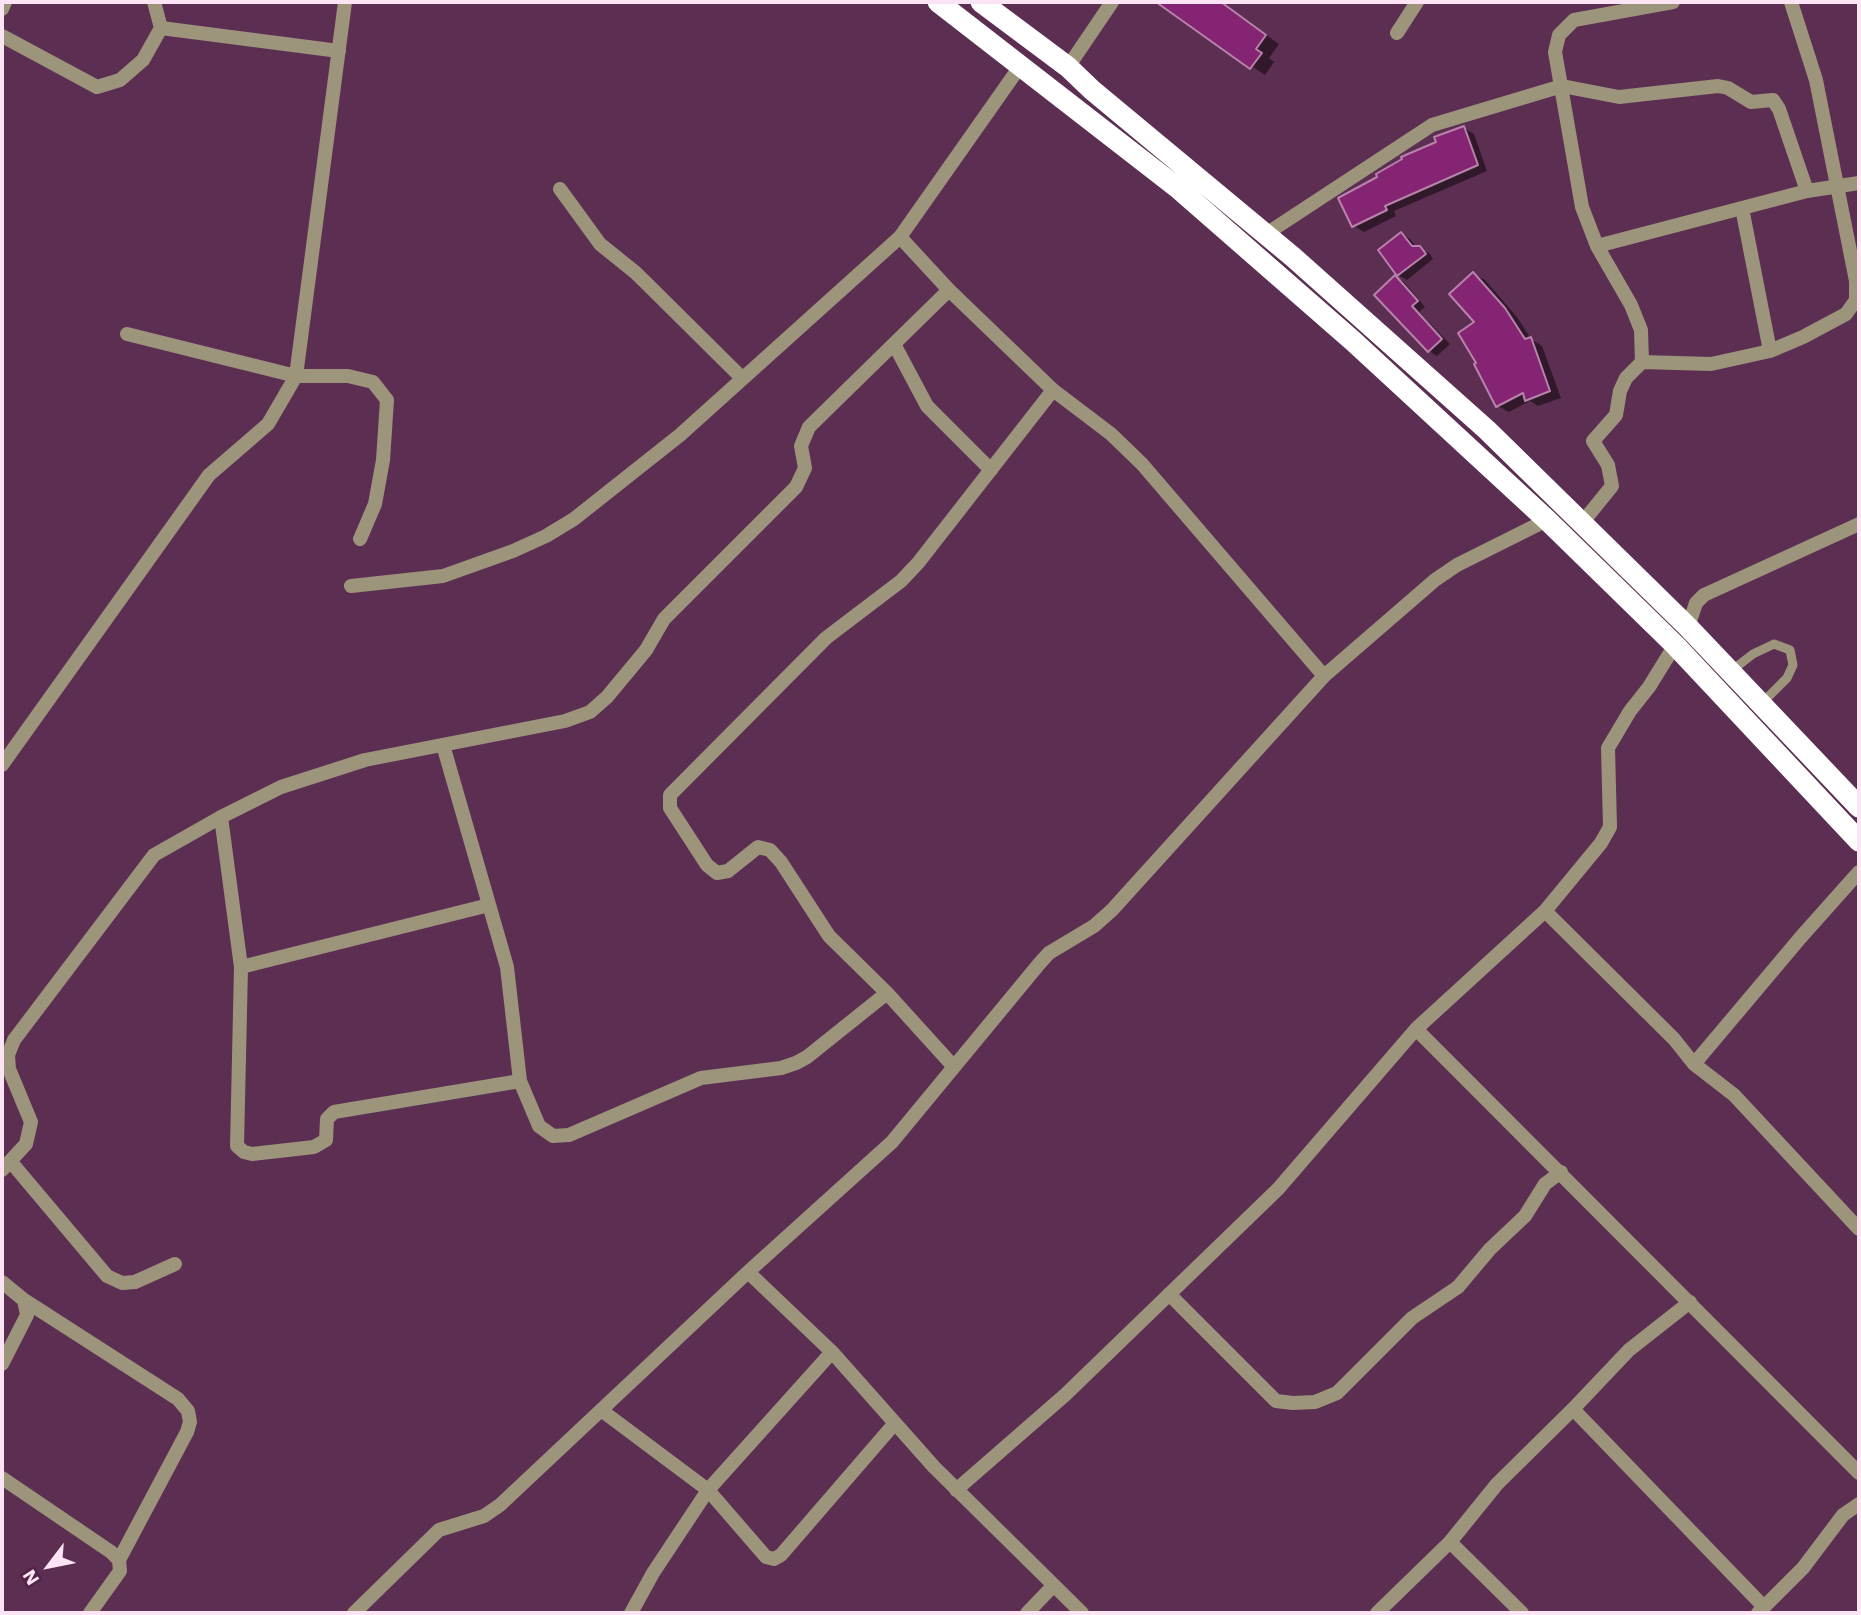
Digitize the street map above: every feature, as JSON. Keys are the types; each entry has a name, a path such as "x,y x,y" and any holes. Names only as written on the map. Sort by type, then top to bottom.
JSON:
{"highway":[{"path":"938,2 1199,207 1353,341 1547,520 1675,645 1859,841"},
{"path":"981,2 1068,66 1092,90 1374,327 1487,430 1688,627 1859,807"}],"street":[{"path":"2,9 5,2"},
{"path":"2,36 96,87 120,80 142,60 161,28 154,2"},
{"path":"3,760 209,475 268,424 296,376 345,2"},
{"path":"1068,66 1112,2"},
{"path":"1398,33 1418,2"},
{"path":"1642,362 1641,330 1631,305 1597,246 1582,207 1555,52 1559,35 1574,20 1673,2"},
{"path":"1582,523 1612,486 1608,466 1593,441 1616,415 1620,391 1626,378 1642,362 1711,364 1770,351 1846,314 1856,300 1856,265 1816,80 1791,2"},
{"path":"161,28 339,51"},
{"path":"351,586 443,576 513,551 574,519 680,435 900,237 1021,65"},
{"path":"1266,234 1432,125 1562,86 1619,97 1634,97 1718,86 1728,88 1752,102 1773,100 1779,108 1807,191"},
{"path":"1597,246 1807,191 1859,183"},
{"path":"559,189 600,244 636,273 742,378"},
{"path":"1742,208 1770,351"},
{"path":"900,237 949,290 1053,390 1111,434 1142,464 1324,676"},
{"path":"175,1264 135,1282 122,1283 107,1276 7,1166 26,1144 31,1122 9,1069 8,1055 14,1040 154,855 281,787 365,760 565,721 590,712 607,697 646,650 664,619 796,487 805,468 801,446 809,427 949,290"},
{"path":"127,334 296,376 348,376 373,382 387,400 383,460 375,504 360,539"},
{"path":"894,344 927,406 991,470"},
{"path":"954,1067 887,993 829,936 770,849 758,847 728,871 717,873 707,865 670,808 670,795 826,638 901,581 1053,390"},
{"path":"354,1613 439,1530 484,1516 500,1504 748,1272 892,1142 1038,964 1049,953 1094,926 1112,910 1324,676 1435,580 1457,565 1547,520"},
{"path":"1688,627 1696,603 1704,595 1859,524"},
{"path":"956,1490 1066,1395 1278,1189 1416,1029 1545,911 1601,843 1610,827 1608,748 1675,645"},
{"path":"443,745 507,967 520,1081 539,1126 553,1136 569,1135 701,1078 781,1068 796,1063 887,993"},
{"path":"221,817 241,967 237,1146 252,1154 314,1147 326,1140 327,1119 334,1112 520,1081"},
{"path":"1694,1064 1801,936 1859,872"},
{"path":"241,967 489,905"},
{"path":"1545,911 1674,1039 1694,1064 1734,1096 1859,1229"},
{"path":"1416,1029 1859,1473"},
{"path":"1169,1294 1276,1401 1293,1404 1315,1402 1337,1393 1412,1318 1458,1287 1490,1249 1525,1216 1545,1184 1561,1172"},
{"path":"748,1272 832,1352 956,1490 1082,1613"},
{"path":"2,1282 24,1300 178,1399 188,1410 190,1422 187,1432 119,1560 120,1571 90,1613"},
{"path":"2,1364 27,1315 24,1300"},
{"path":"1377,1613 1450,1542 1497,1484 1629,1350 1690,1302"},
{"path":"631,1613 653,1573 708,1490 832,1352"},
{"path":"1573,1409 1761,1610 1803,1568 1843,1516 1859,1504"},
{"path":"601,1410 708,1490 766,1557 774,1559 781,1555 895,1423"},
{"path":"2,1478 119,1560"},
{"path":"1450,1542 1522,1613"},
{"path":"1027,1613 1053,1586"}],"lane":[{"path":"1731,671 1753,654 1774,644 1790,650 1793,665 1787,678 1762,703"}],"building":[{"path":"1156,2 1221,2 1266,35 1256,49 1262,53 1250,69"},
{"path":"1464,126 1478,165 1385,206 1387,210 1352,227 1338,198 1377,177 1376,174 1402,159 1401,157 1436,142 1434,137"},
{"path":"1401,232 1412,246 1420,246 1426,254 1397,276 1378,250"},
{"path":"1473,272 1505,308 1525,339 1531,337 1550,391 1525,401 1523,393 1496,407 1474,364 1476,363 1458,333 1474,322 1449,294"},
{"path":"1395,275 1418,301 1412,306 1442,339 1428,352 1374,295"}]}
